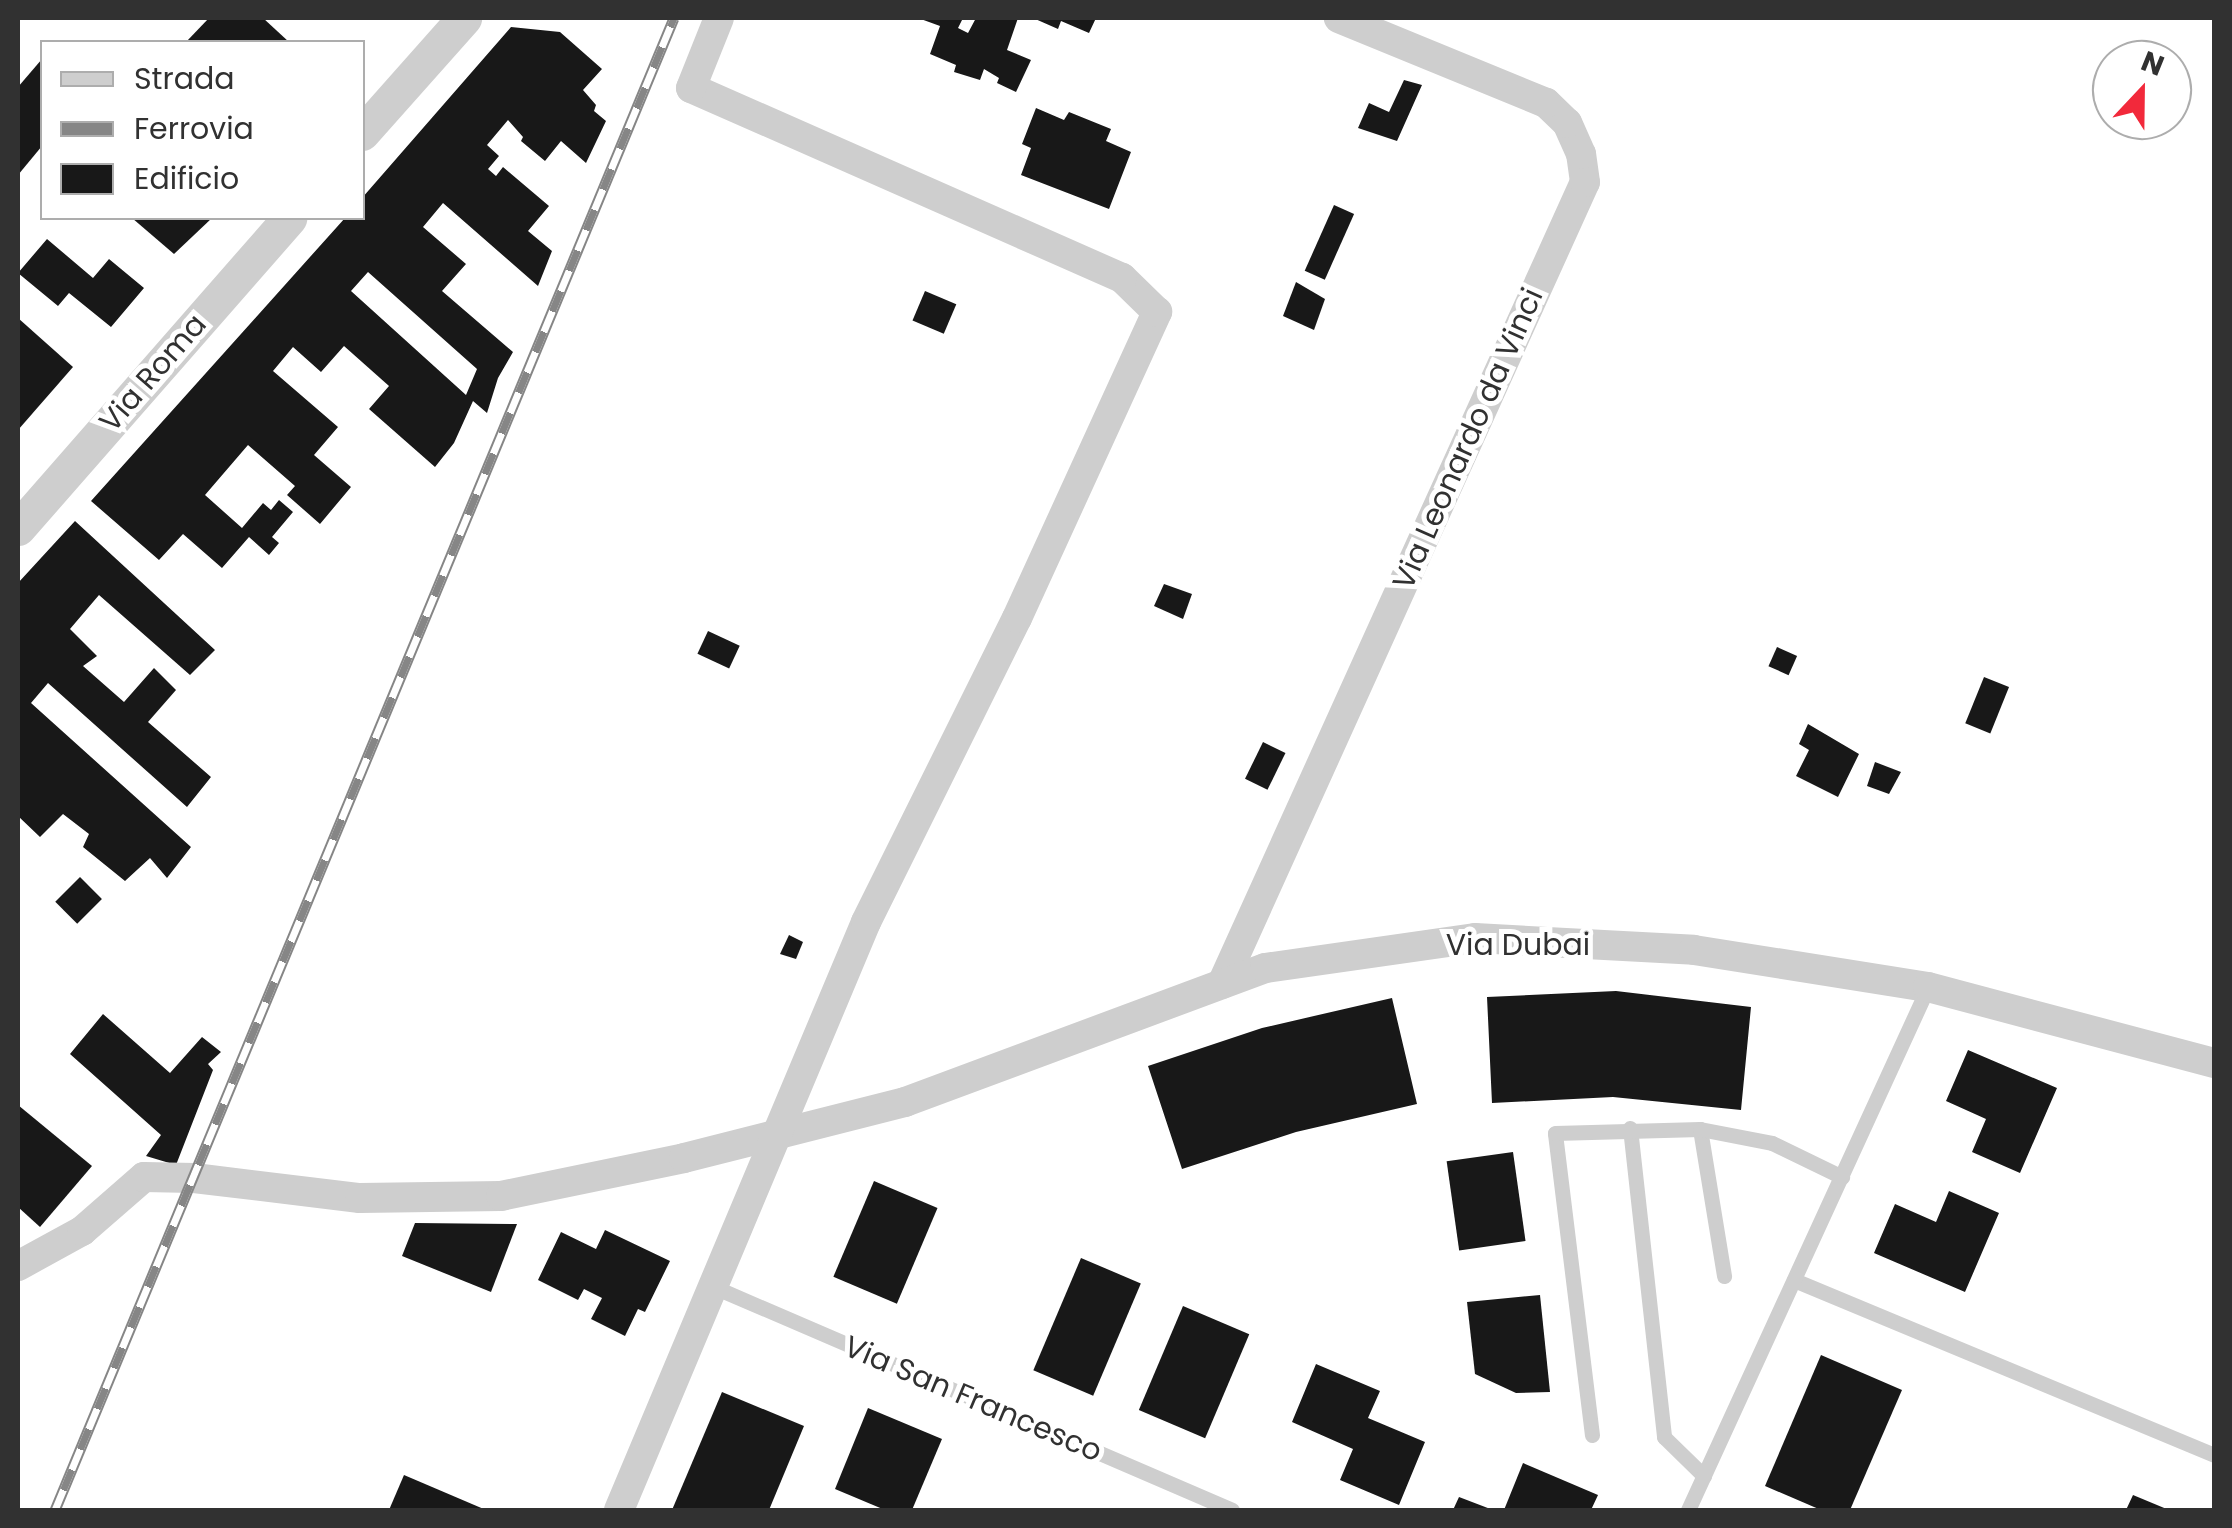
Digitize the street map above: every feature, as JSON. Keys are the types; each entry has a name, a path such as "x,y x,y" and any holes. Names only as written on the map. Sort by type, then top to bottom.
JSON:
{"street":[{"path":"365,130 464,18"},
{"path":"619,1510 866,922 1017,618 1156,312 1122,278 691,88 719,18"},
{"name":"Via Leonardo da Vinci","path":"1222,984 1584,182 1581,154 1567,124 1546,103 1339,18"},
{"name":"Via Roma","path":"18,528 287,220"},
{"name":"Via Dubai","path":"18,1266 82,1231 144,1176 194,1178 360,1198 502,1196 905,1102 1264,968 1474,938 1694,950 1928,986 2214,1062"}],"lane":[{"path":"1688,1510 1928,986"},
{"path":"1630,1128 1664,1437 1704,1476"},
{"path":"1592,1435 1556,1133 1700,1129 1772,1143 1842,1177"},
{"path":"1700,1129 1724,1276"},
{"path":"1794,1280 2214,1455"},
{"name":"Via San Francesco","path":"714,1287 1232,1510"}],"building":[{"path":"209,18 263,18 287,40 188,40"},
{"path":"918,18 963,18 958,28 968,33 976,18 1018,18 1007,50 1031,60 1016,92 997,83 999,78 984,69 980,80 954,72 956,65 930,54 940,26"},
{"path":"1033,18 1096,18 1089,33 1061,21 1058,29"},
{"path":"511,27 560,32 602,69 583,90 596,105 594,111 606,121 586,163 561,141 545,161 521,141 523,137 508,120 487,145 499,156 488,169 496,176 503,167 549,206 528,231 552,251 538,286 443,203 423,227 466,264 442,291 513,352 498,378 487,413 473,401 454,443 435,467 369,409 389,386 344,346 321,372 293,347 273,371 338,427 314,455 351,487 320,524 287,495 295,486 248,445 205,495 242,528 263,503 271,510 279,500 293,512 272,537 279,543 269,555 249,537 222,568 183,534 159,560 91,501 343,220 365,220 365,195","holes":["368,272 477,369 466,395 351,291"]},
{"path":"40,61 40,148 18,175 18,87"},
{"path":"1404,80 1422,85 1397,141 1358,128 1369,103 1389,112"},
{"path":"1036,108 1064,120 1069,112 1111,129 1106,141 1131,152 1109,209 1021,175 1031,148 1022,144"},
{"path":"1334,205 1354,214 1325,280 1305,271"},
{"path":"134,220 210,220 174,254"},
{"path":"47,239 93,278 109,259 144,288 111,327 69,293 58,306 18,273"},
{"path":"1296,282 1325,299 1314,330 1283,316"},
{"path":"925,291 956,304 944,334 912,320"},
{"path":"18,318 73,367 18,430"},
{"path":"75,521 215,650 190,675 99,595 70,629 97,656 83,666 124,702 154,668 176,690 148,722 211,777 187,807 48,683 31,703 191,847 167,878 150,858 125,881 83,847 89,834 63,814 40,837 18,816 18,583"},
{"path":"1164,584 1192,594 1183,619 1154,606"},
{"path":"708,631 740,646 729,668 697,654"},
{"path":"1777,647 1797,656 1789,675 1768,666"},
{"path":"1984,677 2009,687 1990,733 1965,723"},
{"path":"1808,724 1859,754 1838,797 1796,776 1809,750 1799,744"},
{"path":"1263,742 1285,753 1267,790 1245,779"},
{"path":"1875,762 1901,772 1889,794 1867,786"},
{"path":"80,877 102,899 77,924 55,902"},
{"path":"789,935 803,942 796,959 780,954"},
{"path":"1616,991 1751,1007 1741,1110 1613,1097 1492,1103 1487,997"},
{"path":"1392,998 1417,1104 1296,1132 1182,1169 1148,1066 1262,1028"},
{"path":"103,1014 170,1073 202,1037 221,1052 208,1064 213,1070 176,1165 146,1156 161,1135 70,1054"},
{"path":"1968,1050 2057,1088 2020,1173 1972,1152 1986,1119 1946,1101"},
{"path":"18,1105 92,1166 40,1227 18,1207"},
{"path":"1513,1152 1526,1241 1459,1250 1447,1161"},
{"path":"874,1181 938,1208 897,1304 833,1277"},
{"path":"1949,1191 1999,1213 1965,1292 1874,1253 1895,1204 1936,1222"},
{"path":"415,1223 517,1224 491,1292 402,1256"},
{"path":"605,1230 670,1261 645,1312 638,1309 625,1336 591,1319 602,1298 584,1289 578,1300 538,1280 561,1232 596,1249"},
{"path":"1081,1258 1141,1283 1093,1396 1033,1370"},
{"path":"1540,1295 1550,1392 1516,1393 1475,1374 1467,1302"},
{"path":"1183,1306 1249,1334 1205,1438 1139,1410"},
{"path":"1821,1355 1902,1390 1850,1510 1821,1510 1765,1486"},
{"path":"1316,1364 1380,1391 1368,1418 1425,1442 1399,1505 1340,1480 1353,1449 1292,1422"},
{"path":"722,1392 804,1426 769,1510 672,1510"},
{"path":"868,1408 942,1439 912,1510 885,1510 835,1489"},
{"path":"1523,1463 1598,1495 1591,1510 1504,1510"},
{"path":"404,1475 486,1510 389,1510"},
{"path":"2133,1495 2169,1510 2126,1510"},
{"path":"1459,1497 1493,1510 1453,1510"}],"railway":[{"path":"55,1510 674,18"}]}
